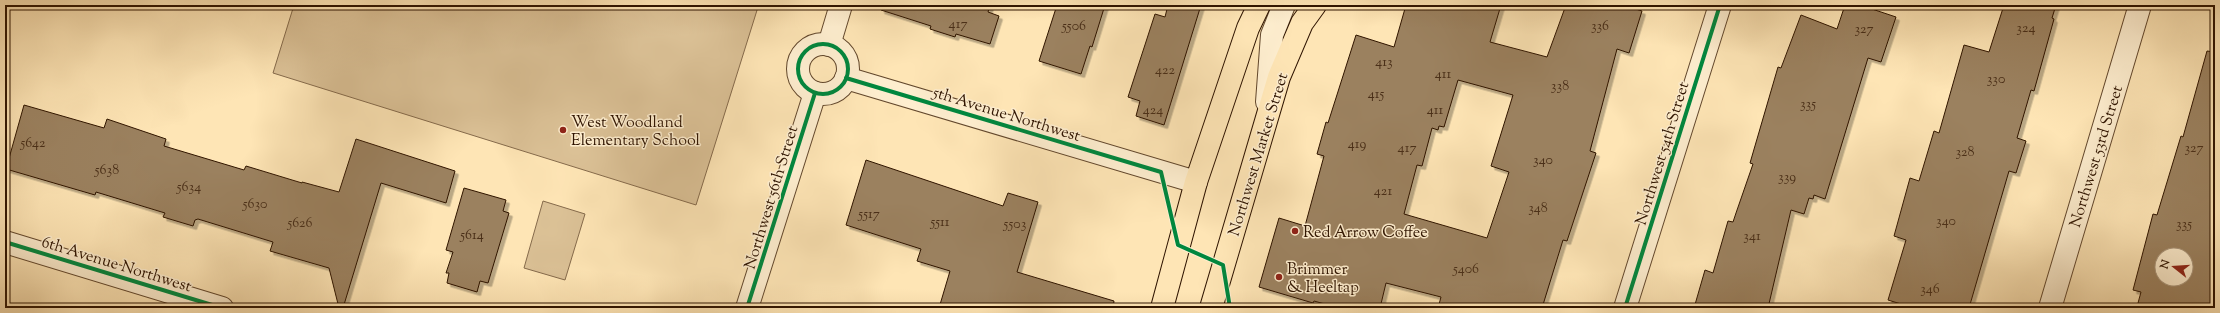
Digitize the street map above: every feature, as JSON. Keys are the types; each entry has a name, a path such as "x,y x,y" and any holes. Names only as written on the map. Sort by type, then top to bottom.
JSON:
{"main road":[{"path":"1162,308 1196,182 1248,28 1259,5"},
{"name":"Northwest Market Street","path":"1211,308 1279,77 1302,23 1315,5"}],"street":[{"path":"828,45 841,5"},
{"path":"1248,28 1255,5"},
{"path":"1266,119 1272,35 1284,5"},
{"name":"Northwest 54th Street","path":"1625,308 1720,5"},
{"name":"Northwest 53rd Street","path":"2050,308 2140,5"},
{"path":"818,45 828,45 838,50 844,56 848,71 846,78 836,90 829,94 815,93 806,89 802,83 798,66 800,58 806,51 818,45"},
{"name":"5th Avenue Northwest","path":"846,78 1196,182"},
{"name":"Northwest 56th Street","path":"748,308 815,93"},
{"name":"6th Avenue Northwest","path":"5,242 222,308"}],"shaded area":[{"name":"West Woodland Elementary School","path":"294,5 754,5 758,7 696,205 273,73"},
{"path":"543,201 585,214 565,280 524,268"}],"building":[{"path":"882,5 990,5 988,12 999,16 990,44 956,34 955,37 930,29 931,26 881,10"},
{"path":"1057,5 1105,5 1092,47 1090,46 1081,74 1039,61"},
{"path":"1168,5 1201,5 1164,125 1136,116 1140,101 1128,97 1155,14 1165,17"},
{"path":"1406,5 1501,5 1490,42 1547,57 1566,5 1623,5 1642,11 1629,53 1617,49 1590,151 1596,153 1567,241 1563,240 1542,308 1438,308 1441,297 1386,283 1380,308 1339,308 1314,301 1313,303 1259,287 1279,218 1305,226 1324,156 1317,154 1326,122 1328,123 1356,35 1394,47","holes":["1458,80 1513,95 1491,166 1509,172 1487,238 1404,214 1417,165 1422,166 1432,128 1438,130 1439,126 1444,127"]},
{"path":"1845,5 1860,5 1896,17 1881,62 1868,58 1825,199 1814,195 1813,199 1809,198 1804,214 1791,210 1768,308 1694,308 1705,270 1713,273 1728,221 1733,222 1753,164 1750,163 1778,67 1781,68 1801,15 1837,29"},
{"path":"2004,5 2056,5 2052,18 2054,19 2034,91 2031,90 2017,138 2026,141 2016,173 2009,171 1969,308 1899,308 1901,304 1888,300 1906,240 1894,236 1910,178 1919,181 1934,131 1939,133 1964,45 1989,52"},
{"path":"2207,51 2215,52 2215,308 2156,308 2138,303 2141,292 2133,290 2153,214 2157,215 2181,136 2183,137"},
{"path":"24,105 104,128 107,119 166,139 164,146 244,170 246,166 302,183 339,192 356,139 455,171 446,203 381,183 343,308 339,308 329,268 270,251 273,242 198,219 195,220 193,226 163,217 165,213 96,192 95,195 6,169"},
{"path":"866,160 1003,206 1008,193 1038,202 1017,272 1114,301 1113,308 939,308 950,271 917,261 921,249 846,225"},
{"path":"464,188 506,200 503,211 509,213 488,283 480,281 477,292 447,283 449,273 446,273 453,252 446,250"}],"cycle path":[{"path":"1625,308 1720,5"},
{"path":"823,44 832,46 841,51 846,60 848,69 846,78 841,87 832,92 823,94 814,92 805,87 800,78 798,69 800,60 805,51 814,46 823,44"},
{"path":"846,78 1161,172 1178,245 1223,265 1230,308"},
{"path":"747,308 815,93"},
{"path":"5,242 222,308"}],"place":[{"name":"West Woodland Elementary School","path":"563,130"},
{"name":"Red Arrow Coffee","path":"1295,231"},
{"name":"Brimmer & Heeltap","path":"1279,277"}]}
